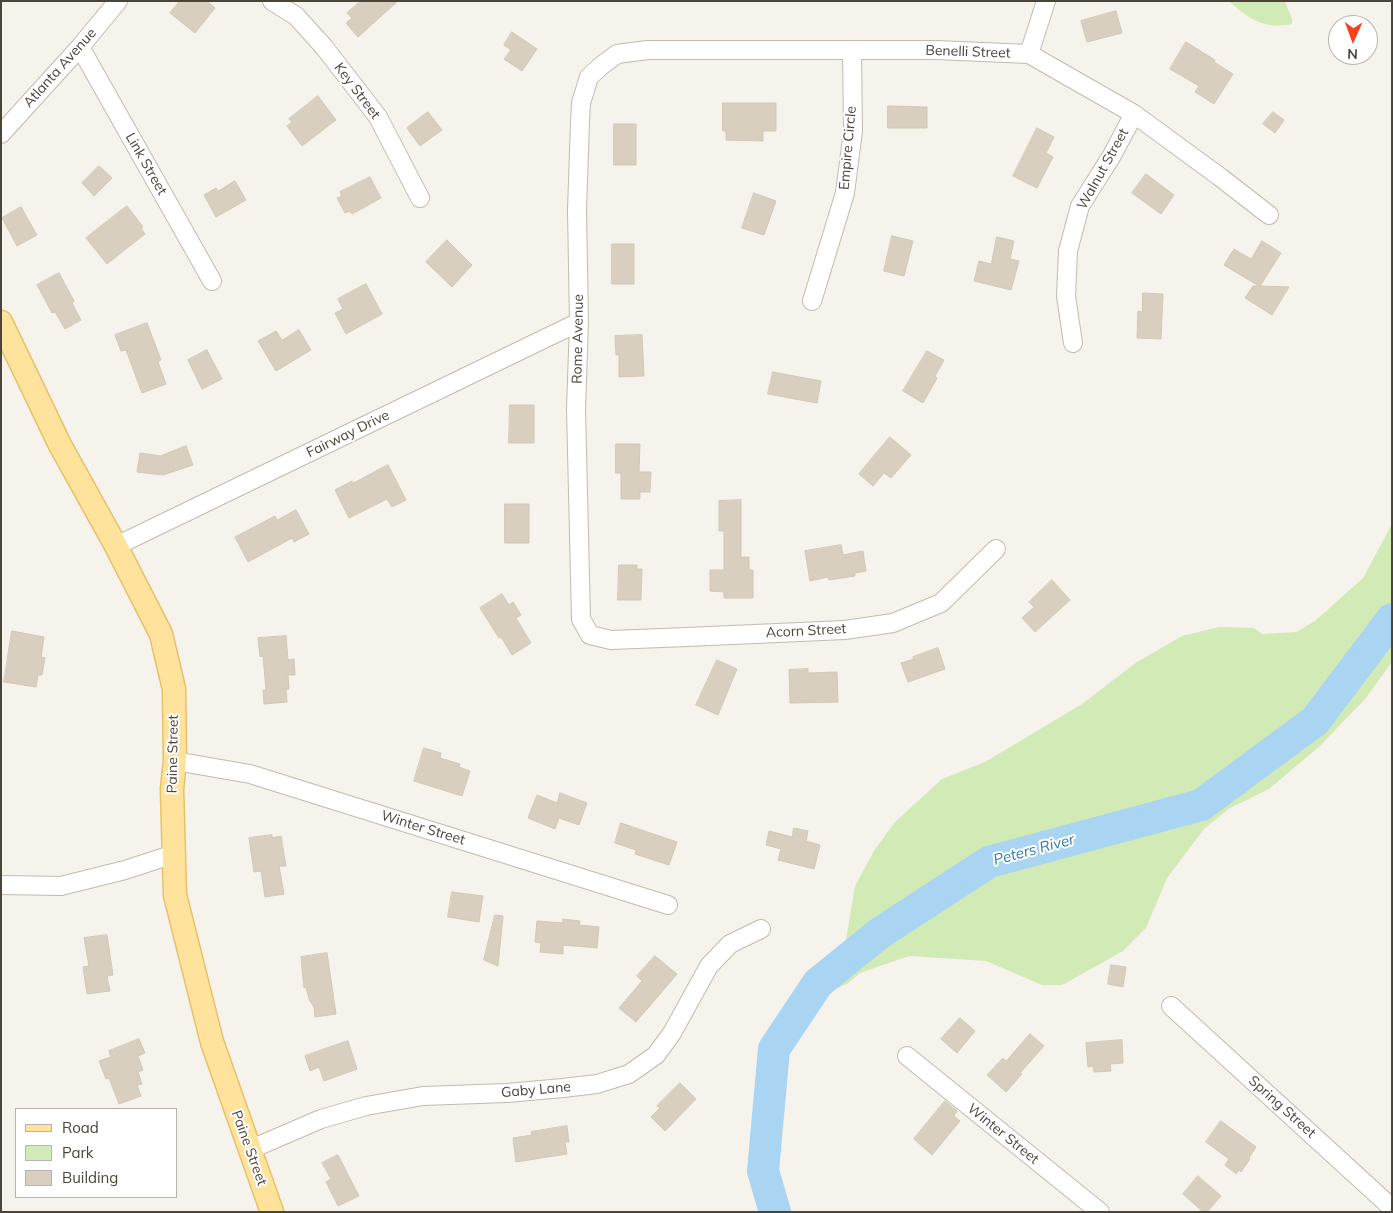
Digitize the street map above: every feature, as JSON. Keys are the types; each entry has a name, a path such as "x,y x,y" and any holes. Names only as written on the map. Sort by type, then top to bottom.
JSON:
{"main road":[{"name":"Paine Street","path":"1,322 60,445 116,546 161,634 174,689 175,761 172,790 176,895 212,1042 272,1212"}],"street":[{"name":"Atlanta Avenue","path":"1,134 80,47 118,1"},
{"name":"Key Street","path":"272,1 296,16 324,47 378,117 420,198"},
{"path":"1029,54 1046,1"},
{"name":"Link Street","path":"80,47 212,281"},
{"name":"Benelli Street","path":"617,54 648,50 936,50 1029,54 1134,114 1269,215"},
{"name":"Empire Circle","path":"812,301 845,193 852,131 852,50"},
{"name":"Rome Avenue","path":"590,635 582,619 576,409 579,322 577,210 580,123 581,103 589,77 617,54"},
{"name":"Walnut Street","path":"1074,343 1066,296 1070,242 1080,206 1134,114"},
{"name":"Fairway Drive","path":"116,546 579,322"},
{"name":"Acorn Street","path":"590,635 611,640 687,637 845,630 893,623 941,603 996,549"},
{"name":"Winter Street","path":"175,761 250,774 668,905"},
{"path":"1,885 61,886 124,870 174,854"},
{"name":"Gaby Lane","path":"249,1150 321,1120 366,1106 423,1096 507,1093 597,1084 629,1074 656,1055 672,1034 709,966 730,944 760,929"},
{"name":"Spring Street","path":"1171,1006 1392,1208"},
{"name":"Winter Street","path":"907,1056 1100,1212"}],"green space":[{"path":"1229,1 1285,1 1292,24 1273,25 1258,22 1243,13"},
{"path":"1392,524 1392,662 1365,699 1320,746 1269,789 1230,808 1204,829 1167,878 1146,928 1123,951 1062,985 1042,985 986,961 909,956 860,973 847,984 838,988 827,985 826,979 829,969 846,940 855,886 874,851 894,823 942,779 985,762 1082,704 1137,662 1182,636 1219,627 1254,628 1262,634 1296,632 1315,621 1363,578"}],"building":[{"path":"180,1 207,1 215,8 195,33 170,13"},
{"path":"361,1 398,1 358,37 346,23 352,18 347,13"},
{"path":"1116,11 1122,33 1087,42 1081,21"},
{"path":"512,32 537,49 522,71 504,59 511,50 504,45"},
{"path":"1186,42 1233,74 1214,104 1195,92 1199,86 1170,69"},
{"path":"318,96 336,120 302,146 287,126 292,122 289,119"},
{"path":"723,103 776,103 776,131 763,131 763,141 726,140 726,131 723,131"},
{"path":"888,106 927,107 927,128 888,128"},
{"path":"428,112 442,130 420,146 407,128"},
{"path":"1273,112 1284,120 1275,133 1263,124"},
{"path":"614,124 636,124 636,165 614,165"},
{"path":"1037,128 1054,137 1046,153 1053,157 1037,188 1013,176"},
{"path":"99,166 112,178 94,196 82,183"},
{"path":"1146,174 1174,195 1161,214 1132,193"},
{"path":"370,177 381,198 352,214 350,211 345,213 337,198 342,196 340,192"},
{"path":"235,181 246,200 216,217 204,195 216,188 218,191"},
{"path":"754,193 776,201 764,235 742,228"},
{"path":"127,206 143,227 141,228 145,234 107,264 86,238"},
{"path":"21,207 37,235 17,246 2,218"},
{"path":"892,236 913,241 904,276 884,271"},
{"path":"997,237 1014,241 1010,259 1019,261 1011,290 974,281 979,261 991,264"},
{"path":"447,240 472,265 452,287 426,262"},
{"path":"1262,241 1281,253 1260,286 1289,287 1272,315 1245,298 1253,286 1259,286 1224,265 1234,249 1251,259"},
{"path":"612,244 634,244 634,284 612,284"},
{"path":"59,273 74,301 72,303 81,320 65,329 55,312 52,313 37,285"},
{"path":"366,284 382,314 346,334 335,313 343,309 338,299"},
{"path":"1143,293 1163,294 1161,339 1137,338 1138,311 1142,312"},
{"path":"147,323 161,360 158,362 166,384 142,393 126,350 121,351 115,335"},
{"path":"299,330 311,350 276,371 258,341 276,331 282,340"},
{"path":"642,335 644,376 619,377 619,355 616,355 615,336"},
{"path":"207,350 222,379 202,389 188,360"},
{"path":"927,351 944,360 935,376 937,378 923,403 903,391"},
{"path":"773,372 821,381 817,403 768,394"},
{"path":"510,405 534,405 534,443 509,443"},
{"path":"890,437 911,455 891,478 884,473 873,486 859,474"},
{"path":"616,444 640,444 639,472 651,472 650,492 640,492 640,499 621,499 621,473 616,473"},
{"path":"186,446 193,465 163,475 137,472 140,453 160,456"},
{"path":"388,465 406,500 392,507 387,499 349,518 335,490"},
{"path":"741,500 741,557 749,557 749,570 753,570 753,598 724,598 724,592 710,591 710,570 724,570 724,531 719,531 719,501"},
{"path":"505,504 529,504 529,543 505,543"},
{"path":"296,510 309,534 294,542 292,538 248,562 235,537 275,516 277,520"},
{"path":"841,545 843,555 863,551 866,571 855,573 855,576 829,580 828,577 810,581 805,551"},
{"path":"619,565 637,565 637,569 642,569 641,600 618,600"},
{"path":"1052,580 1070,600 1035,632 1022,618 1034,607 1029,602"},
{"path":"502,594 509,605 513,602 521,615 516,618 531,643 512,655 480,608"},
{"path":"12,631 44,637 41,657 45,658 42,675 38,675 36,687 4,682"},
{"path":"286,636 288,660 294,659 295,675 288,675 289,689 286,690 287,702 264,704 263,690 266,690 263,656 260,657 258,638"},
{"path":"938,648 945,669 908,682 901,663"},
{"path":"717,660 737,669 718,715 696,705"},
{"path":"808,669 808,673 837,672 838,702 790,703 789,670"},
{"path":"424,748 441,753 440,758 460,764 459,767 470,771 462,796 414,781"},
{"path":"560,793 587,803 579,825 559,818 555,829 528,818 537,795 557,803"},
{"path":"621,823 677,842 669,865 635,854 636,850 615,843"},
{"path":"794,828 808,831 806,841 820,845 814,869 778,860 781,849 766,845 769,831 792,837"},
{"path":"272,835 272,838 281,836 286,866 279,866 284,894 265,897 261,871 254,872 249,838"},
{"path":"452,892 483,896 479,922 448,917"},
{"path":"495,915 503,916 498,966 484,960"},
{"path":"563,919 580,921 579,925 599,927 597,948 563,945 563,954 540,952 541,943 535,942 537,921 563,923"},
{"path":"107,935 113,975 107,976 110,991 87,994 83,967 89,966 84,938"},
{"path":"327,953 336,1014 315,1017 314,1007 309,999 306,987 304,988 301,957"},
{"path":"655,956 677,974 636,1022 619,1008 642,981 637,976"},
{"path":"1111,965 1126,967 1123,987 1108,984"},
{"path":"960,1018 975,1031 957,1053 941,1039"},
{"path":"1030,1034 1044,1046 1006,1092 987,1075 1003,1058 1006,1061"},
{"path":"139,1039 145,1053 138,1056 143,1070 138,1072 142,1084 137,1085 141,1096 119,1104 109,1078 106,1079 99,1061 111,1057 109,1051"},
{"path":"1122,1040 1123,1063 1110,1064 1111,1071 1094,1072 1093,1066 1088,1067 1086,1043"},
{"path":"348,1041 357,1069 324,1081 319,1067 310,1071 305,1056"},
{"path":"680,1083 696,1099 665,1131 651,1117 660,1108 657,1106"},
{"path":"945,1101 957,1111 954,1116 960,1121 932,1155 914,1139"},
{"path":"1221,1121 1256,1147 1241,1172 1239,1170 1236,1174 1225,1165 1229,1159 1206,1142"},
{"path":"567,1126 569,1142 565,1142 567,1154 516,1162 513,1138 532,1135 531,1132"},
{"path":"338,1155 359,1196 338,1206 326,1182 331,1179 322,1163"},
{"path":"1198,1176 1221,1196 1207,1212 1203,1212 1183,1194"}],"waterway":[{"name":"Peters River","path":"775,1212 763,1171 774,1049 818,983 880,933 989,862 1201,805 1315,721 1392,619"}]}
